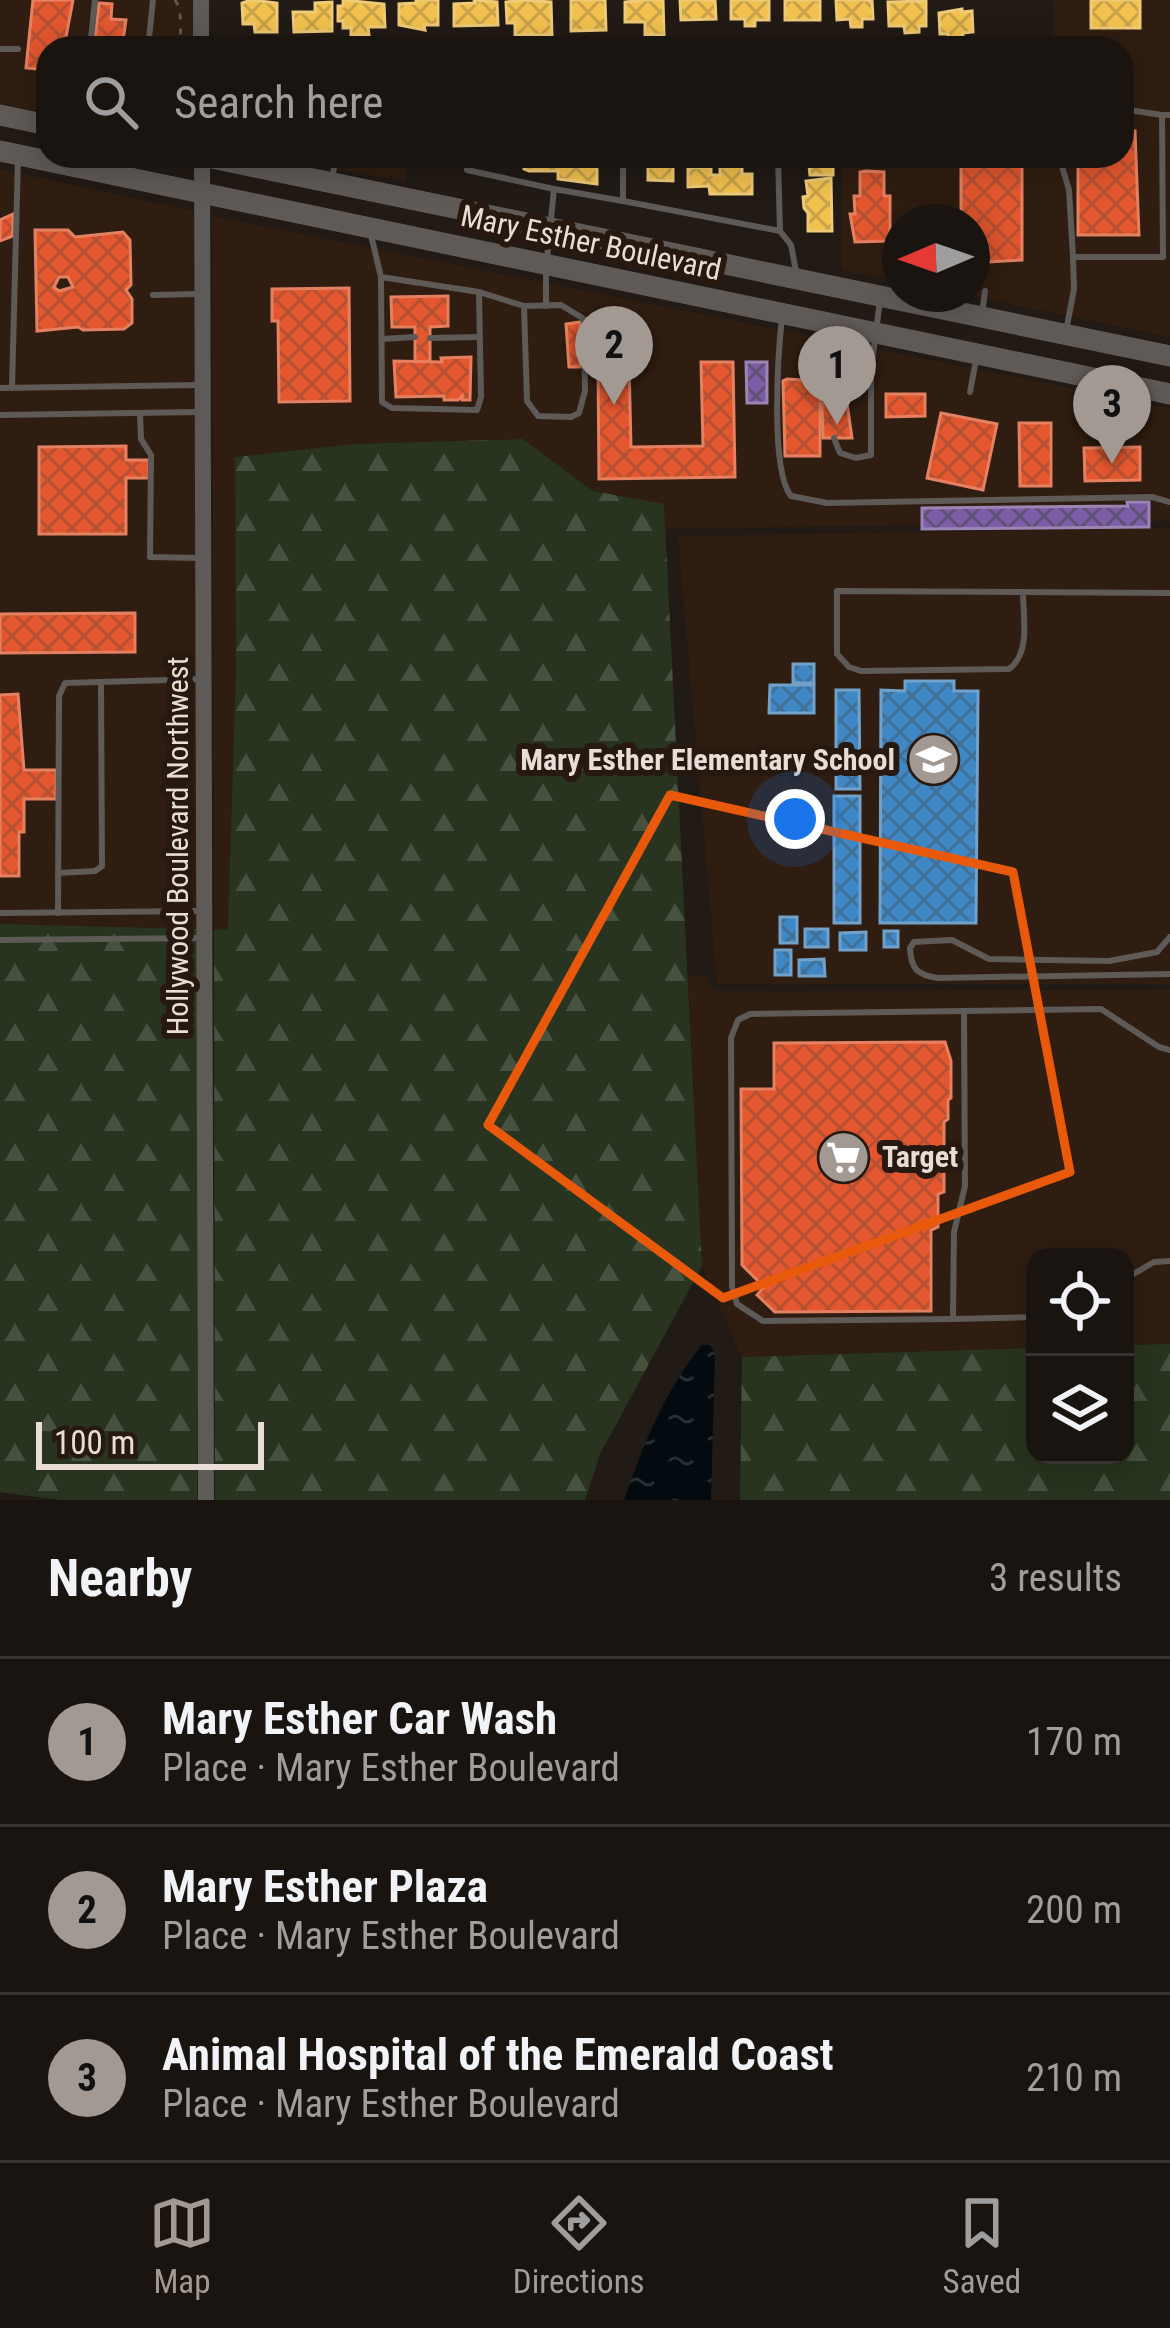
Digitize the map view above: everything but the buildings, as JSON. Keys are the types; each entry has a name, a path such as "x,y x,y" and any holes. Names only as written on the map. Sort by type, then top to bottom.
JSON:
{"main road":[{"path":"0,115 36,122"},
{"name":"Mary Esther Boulevard","path":"82,168 1170,394"},
{"name":"Mary Esther Boulevard","path":"262,168 1170,356"}],"street":[{"path":"201,0 202,36"},
{"name":"Hollywood Boulevard Northwest","path":"202,168 206,1500"}],"lane":[{"path":"91,36 95,0"},
{"path":"149,36 153,0"},
{"path":"0,50 18,49"},
{"path":"1073,257 1162,257 1166,115 1134,111"},
{"path":"9,153 15,293 12,388"},
{"path":"332,182 334,168"},
{"path":"467,168 780,231"},
{"path":"623,168 623,201"},
{"path":"778,168 780,231 791,245 798,280"},
{"path":"1063,168 1069,190 1073,257 1066,335"},
{"path":"546,306 554,189"},
{"path":"370,228 381,277 382,402 392,407 477,410 481,398 478,292"},
{"path":"381,277 478,292 524,306 562,305 584,319 586,391 579,412 572,417 538,416 527,401 524,306"},
{"path":"404,280 404,297"},
{"path":"433,285 433,296"},
{"path":"0,293 15,293"},
{"path":"153,295 203,294"},
{"path":"834,438 847,456 865,458 873,451 871,370 881,297"},
{"path":"981,317 982,312"},
{"path":"782,314 780,474 791,496 827,503 1152,497 1170,502"},
{"path":"404,327 405,338"},
{"path":"434,327 432,338 479,337"},
{"path":"382,339 415,338"},
{"path":"970,392 977,354"},
{"path":"834,403 839,374 871,370"},
{"path":"0,388 204,386"},
{"path":"140,412 140,439 151,455 150,556 205,557"},
{"path":"0,415 204,412"},
{"path":"1023,592 1023,649 1019,662 1010,669 861,671 836,654 837,591 1023,592 1170,593"},
{"path":"58,913 59,696 65,683 205,679"},
{"path":"58,873 95,872 102,866 101,682"},
{"path":"0,913 205,911"},
{"path":"1170,937 1157,952 1108,961 989,959 952,940 914,942 910,948 915,970 921,976 938,978 1170,974"},
{"path":"0,940 206,938"},
{"path":"1026,1318 763,1321 736,1304 732,1287 731,1037 738,1020 750,1014 1101,1009 1170,1050"},
{"path":"953,1318 954,1232 965,1186 964,1012"},
{"path":"1134,1274 1154,1262 1170,1262"}],"path":[{"path":"175,0 180,8 181,36"}],"highlighted area":[{"path":"670,795 1013,872 1070,1172 723,1298 488,1125"}],"shaded area":[{"path":"0,0 192,0 193,36 36,36 36,110 0,103"},
{"path":"1054,0 1170,0 1170,337 990,300 990,204 882,204 882,278 842,270 842,168 1134,168 1134,36 1054,36"},
{"path":"325,168 406,168 406,181"},
{"path":"0,169 194,211 197,929 0,924"},
{"path":"212,216 1170,408 1170,521 665,529 664,504 593,491 523,439 353,444 236,457 228,930 214,930"},
{"name":"Mary Esther Elementary School","path":"1170,528 1170,984 717,984 678,536"},
{"path":"688,976 708,977 717,991 1170,990 1170,1344 1134,1345 1134,1248 1026,1248 1026,1348 742,1357 702,1266"}],"green space":[{"path":"523,439 593,491 664,504 702,1266 600,1454 585,1500 215,1500 214,930 228,929 236,666 235,457 353,444"},
{"path":"0,924 197,929 197,1500 60,1500 0,1492"},
{"path":"1170,1344 1170,1500 740,1500 742,1357 1026,1348 1026,1464 1134,1464 1134,1345"}],"water":[{"path":"702,1345 710,1345 715,1354 711,1500 624,1500 656,1419"}],"place":[{"name":"Mary Esther Plaza","path":"614,405"},
{"name":"Mary Esther Car Wash","path":"837,425"},
{"name":"Animal Hospital of the Emerald Coast","path":"1112,464"},
{"name":"Mary Esther Elementary School","path":"934,760"},
{"name":"Target","path":"843,1157"}]}
